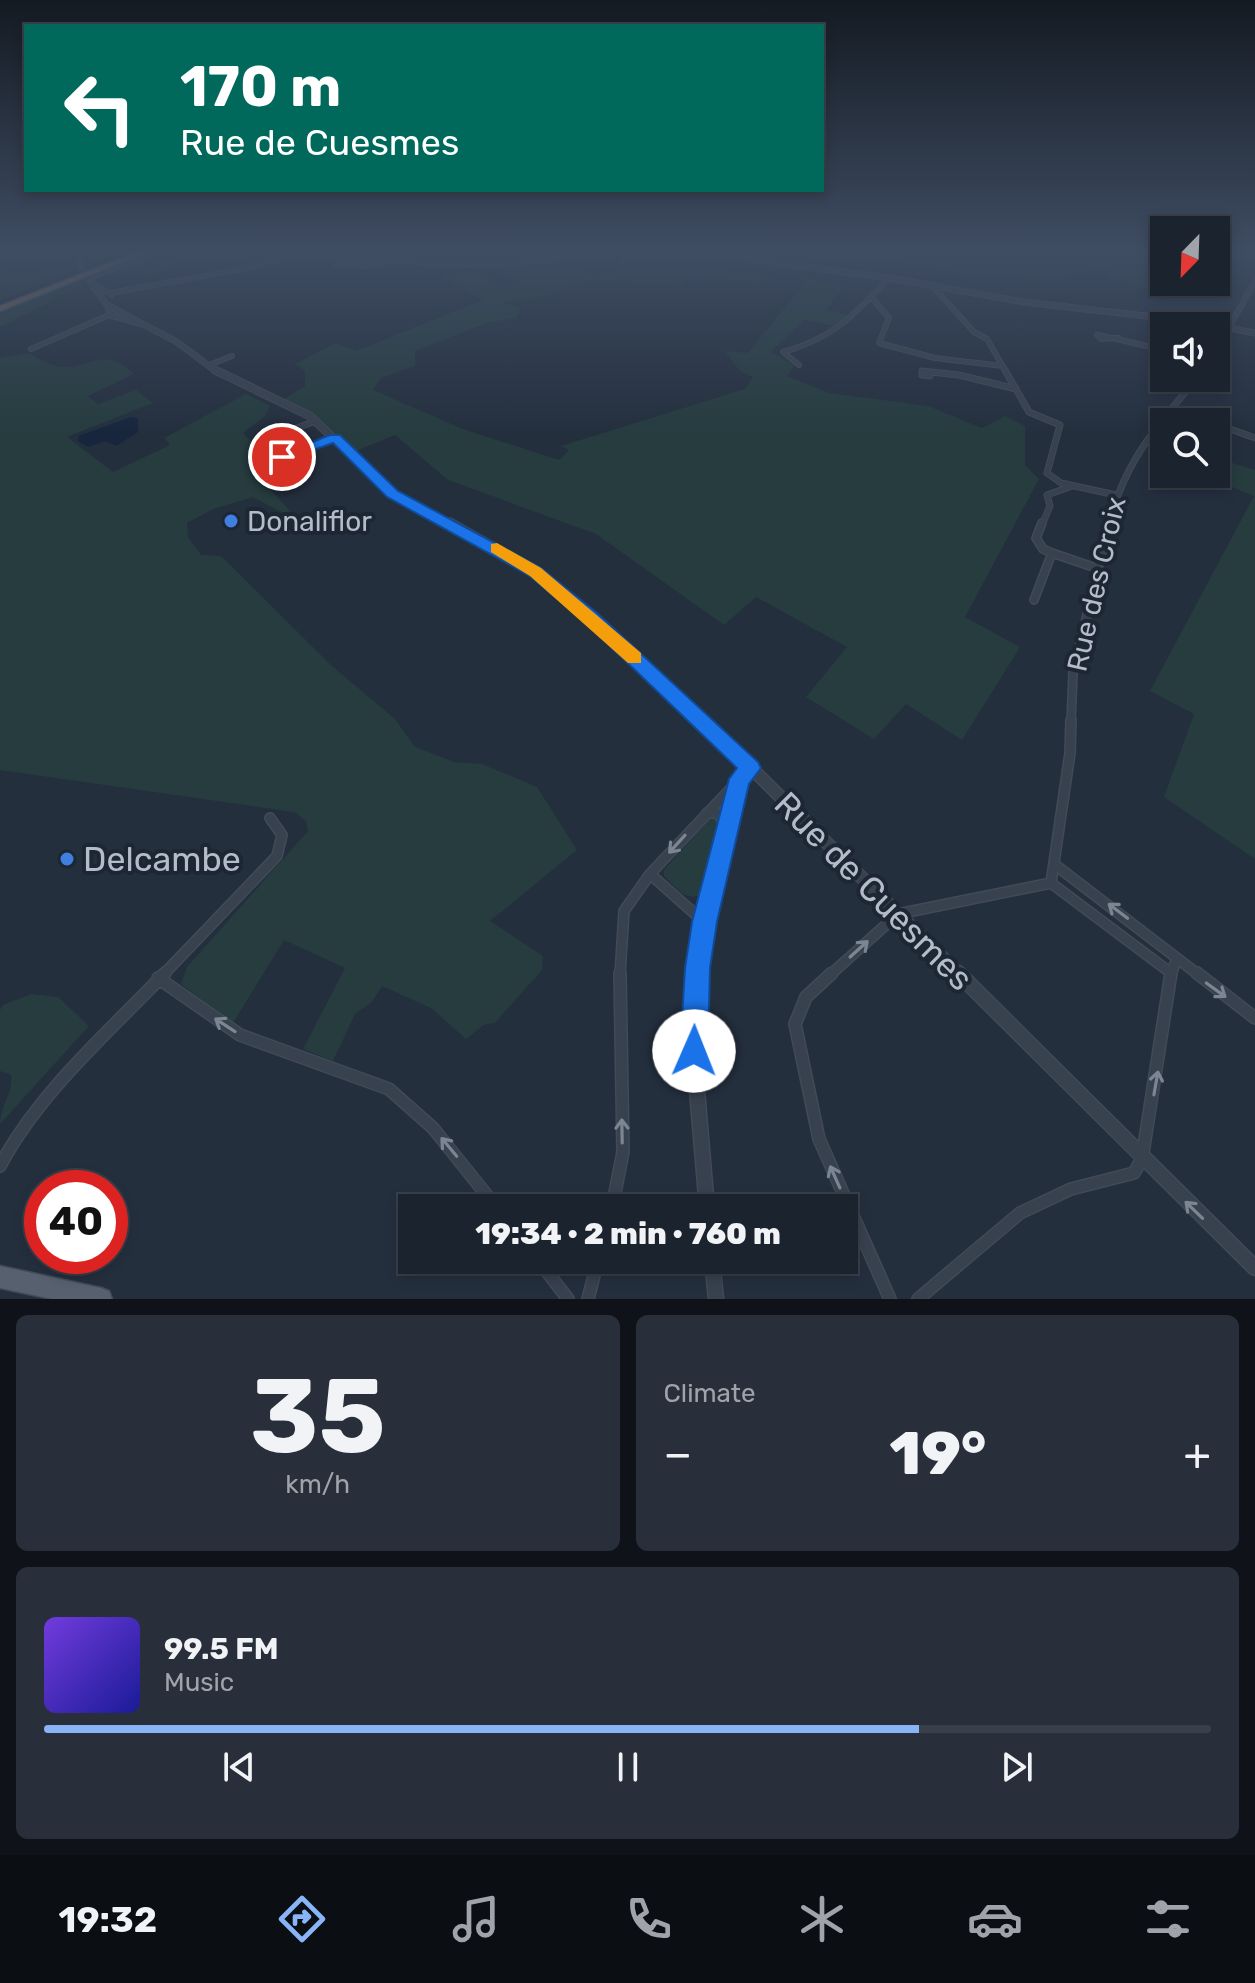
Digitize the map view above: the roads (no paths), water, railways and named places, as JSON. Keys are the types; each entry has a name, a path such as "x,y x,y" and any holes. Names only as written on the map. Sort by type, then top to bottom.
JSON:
{"main road":[{"path":"0,1277 101,1299"}],"street":[{"name":"Rue de Cuesmes","path":"119,312 177,342 225,377 292,405 335,438 392,494 536,572 591,617 751,768 1250,1264"},
{"path":"799,365 783,352 816,343 858,312"},
{"path":"884,312 889,318 879,343 935,358 1003,366"},
{"path":"955,312 974,332 987,339 1029,412 1060,425 1047,473 1074,486 1116,495"},
{"path":"1113,312 1150,316"},
{"path":"1238,312 1230,327 1255,333"},
{"path":"31,349 109,315 144,325"},
{"path":"1118,338 1150,346"},
{"path":"209,365 232,356"},
{"path":"931,372 959,375 1016,389"},
{"name":"Rue des Croix","path":"1173,408 1186,392"},
{"path":"315,421 267,443 284,458 335,438"},
{"path":"1230,429 1255,438"},
{"path":"292,430 312,447"},
{"name":"Rue des Croix","path":"1051,883 1070,753 1073,673 1116,495 1126,468 1150,435"},
{"path":"1074,486 1047,495 1050,506 1036,538 1043,549 1099,569"},
{"path":"1034,600 1052,553"},
{"path":"615,1194 623,1152 621,925 629,899 705,813 751,768"},
{"path":"706,1194 694,1079 694,1022 704,922 740,779"},
{"path":"705,813 711,811 722,816 728,832"},
{"path":"0,1166 13,1141 50,1094 277,856 283,838 281,829 270,818"},
{"path":"1054,864 1171,950 1176,961 1255,1018"},
{"path":"650,874 704,922"},
{"path":"890,1299 819,1139 795,1024 806,997 898,914 1051,883 1171,973"},
{"path":"918,1299 1020,1213 1071,1189 1134,1173 1142,1159 1171,973 1176,961"},
{"path":"158,978 240,1035 389,1089 433,1128 486,1194"},
{"path":"549,1274 568,1299"},
{"path":"588,1299 594,1274"},
{"path":"713,1274 716,1299"}],"water":[{"path":"131,417 138,418 138,432 116,446 106,441 88,447 78,441 79,436"}],"place":[{"name":"Donaliflor","path":"231,521"},
{"name":"Delcambe","path":"67,859"}]}
